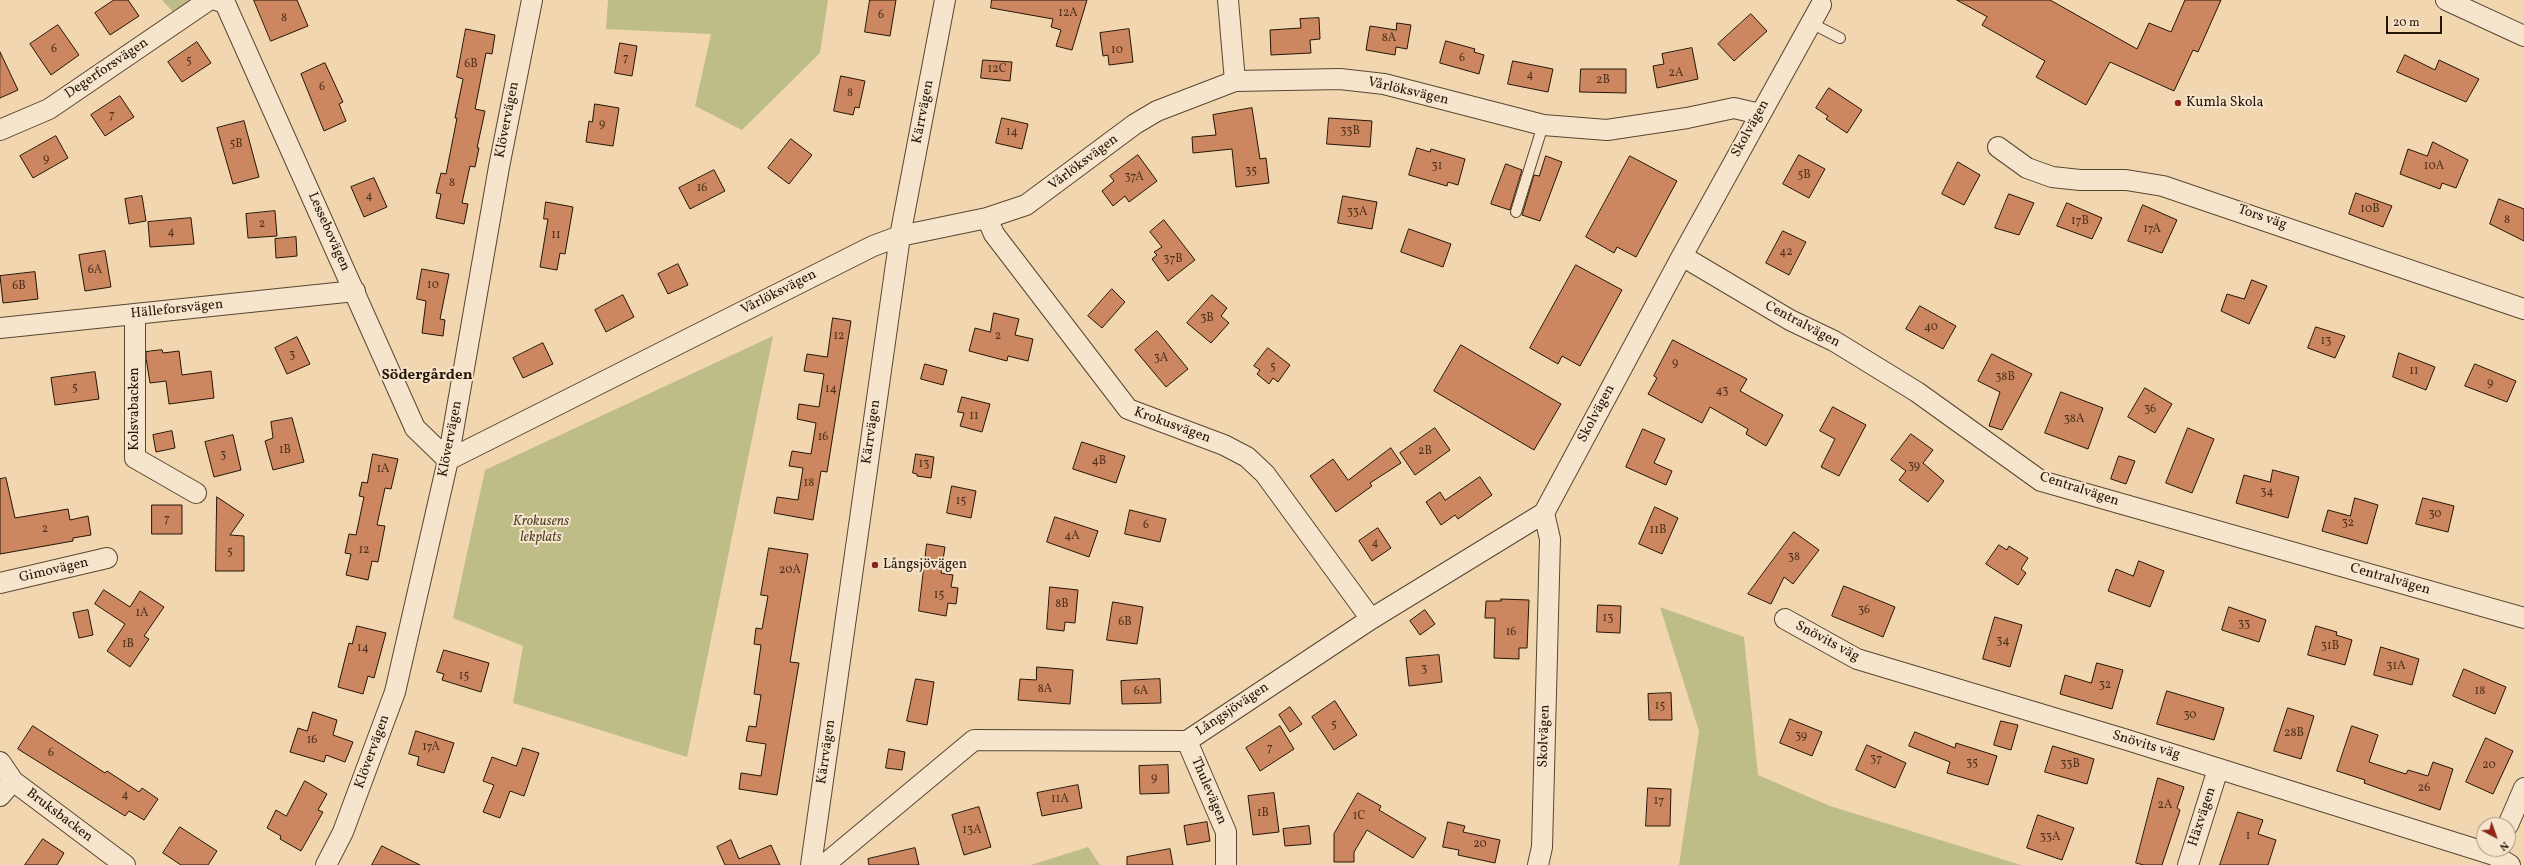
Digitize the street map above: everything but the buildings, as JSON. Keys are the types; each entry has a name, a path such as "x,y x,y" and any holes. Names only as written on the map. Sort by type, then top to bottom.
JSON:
{"street":[{"name":"Degerforsvägen","path":"0,130 49,109 208,0"},
{"name":"Lessebovägen","path":"216,0 226,3 415,428 448,460"},
{"name":"Klövervägen","path":"326,865 344,832 395,692 448,460 497,174 532,0"},
{"name":"Kärrvägen","path":"811,865 900,236 945,0"},
{"path":"1228,0 1235,81"},
{"path":"2446,0 2524,36"},
{"name":"Skolvägen","path":"1538,865 1542,847 1550,539 1544,513 1682,256 1821,5"},
{"name":"Vårlöksvägen","path":"448,460 872,246 900,236 987,218 1026,205 1135,124 1157,111 1235,81 1340,79 1384,84 1543,125 1607,130 1687,118 1734,108 1760,114"},
{"name":"Tors väg","path":"1998,147 2027,168 2052,177 2080,180 2126,180 2163,186 2524,309"},
{"name":"Krokusvägen","path":"987,218 994,234 1128,409 1224,445 1247,457 1265,474 1371,619"},
{"name":"Centralvägen","path":"1682,256 1790,320 1834,341 1917,392 2041,481 2524,618"},
{"name":"Hälleforsvägen","path":"0,328 355,291"},
{"name":"Kolsvabacken","path":"136,314 135,458 196,493"},
{"name":"Långsjövägen","path":"824,865 974,740 1187,741 1371,619 1544,513"},
{"name":"Gimovägen","path":"0,583 107,558"},
{"name":"Snövits väg","path":"1785,619 1857,659 2476,848"},
{"name":"Thulevägen","path":"1187,741 1226,832 1226,865"},
{"name":"Bruksbacken","path":"0,762 13,781 124,865"},
{"name":"Häxvägen","path":"2188,865 2218,769"},
{"path":"0,796 13,781"},
{"path":"2511,817 2524,788"}],"lane":[{"path":"1811,23 1840,38"},
{"path":"1516,212 1543,125"}],"green space":[{"path":"162,0 189,0 174,13"},
{"path":"608,0 828,0 820,53 742,130 695,106 711,34 606,29"},
{"name":"Krokusens lekplats","path":"773,336 687,757 513,703 523,646 453,618 485,470"},
{"path":"1660,607 1744,637 1758,775 1830,806 2021,865 1679,865 1699,731"},
{"path":"1088,847 1100,865 1031,865"}],"place":[{"name":"Kumla Skola","path":"2178,103"},
{"name":"Långsjövägen","path":"875,565"}],"district":[{"name":"Södergården","path":"427,376"}]}
